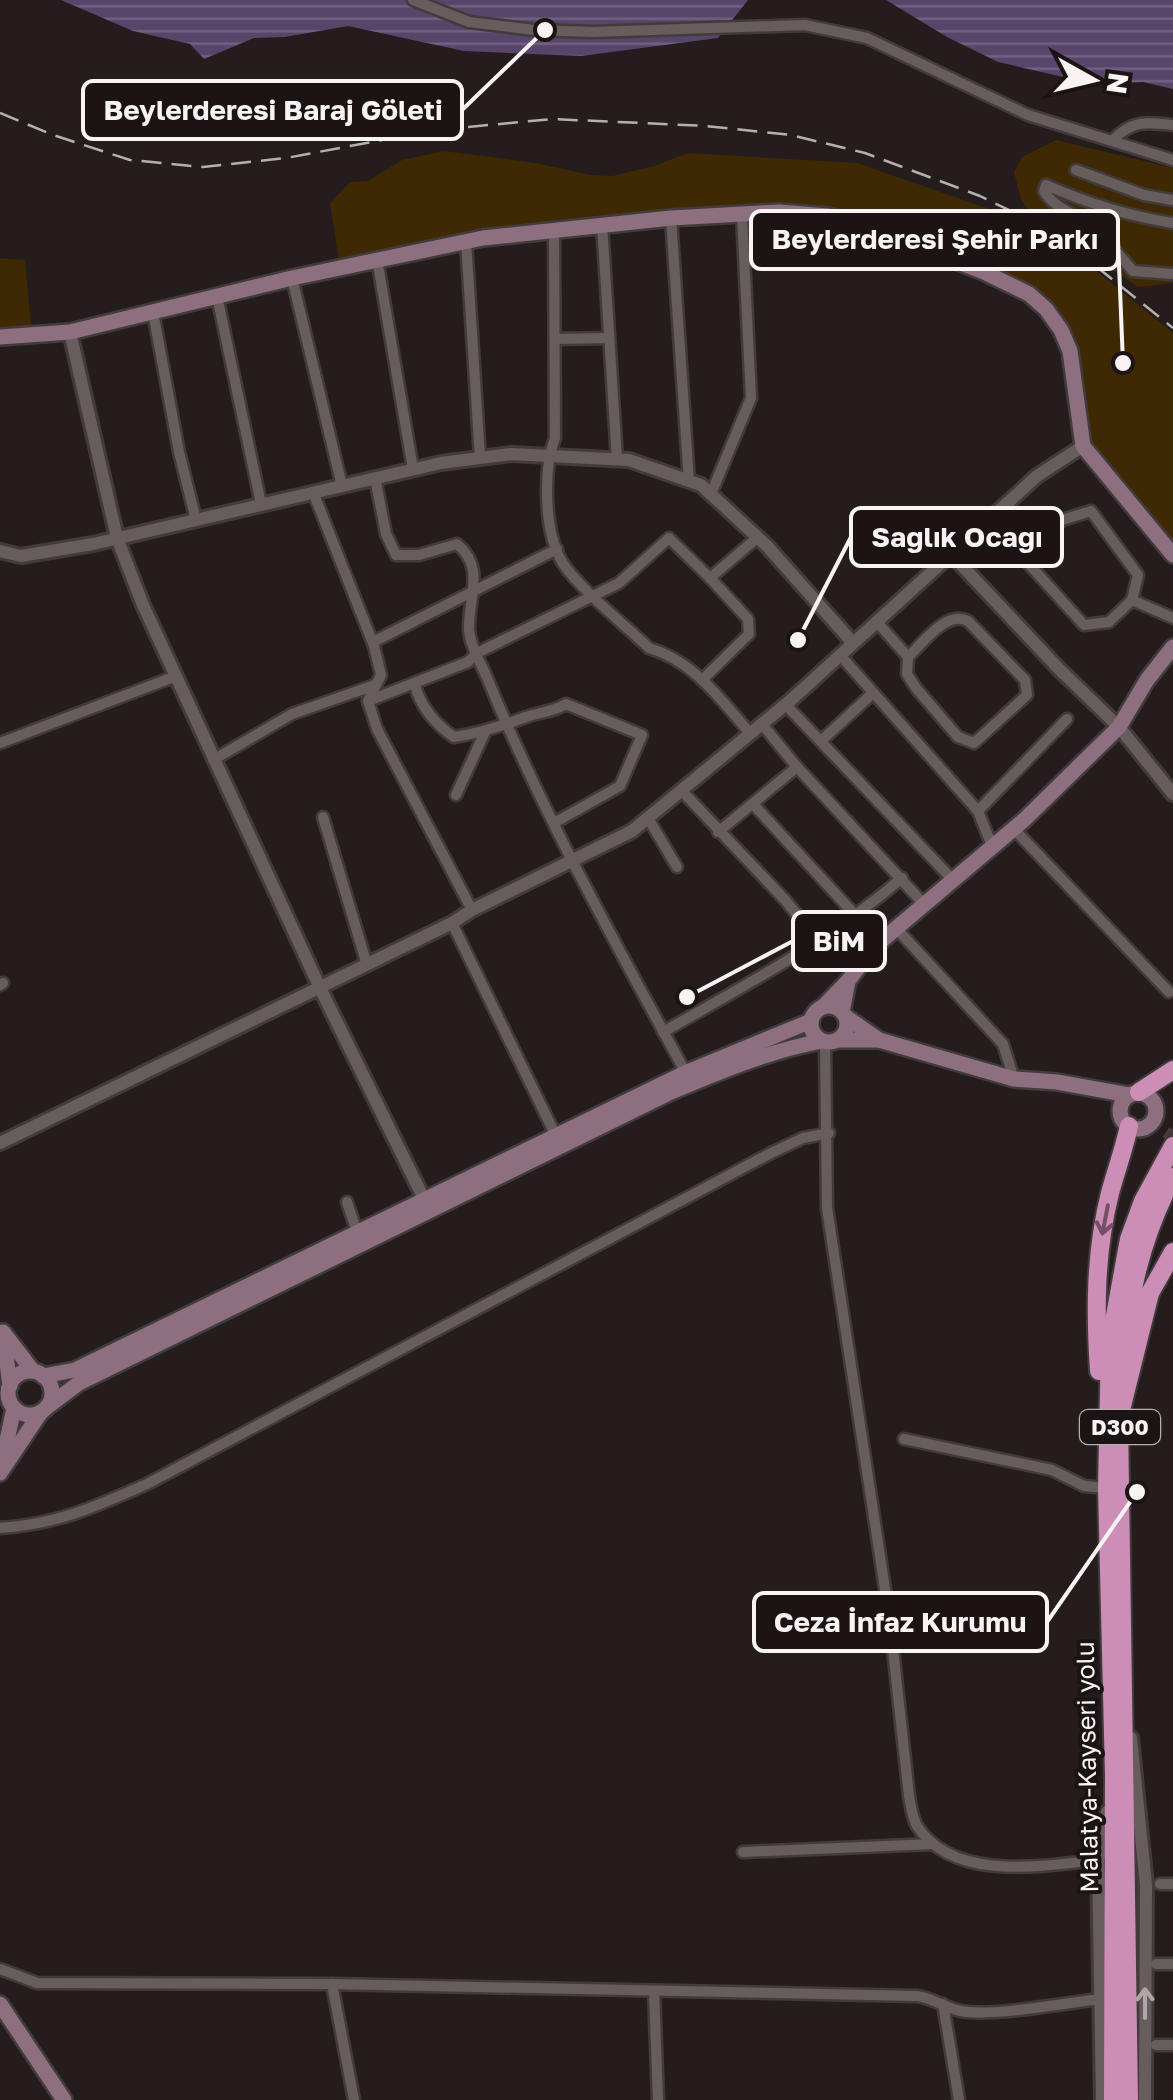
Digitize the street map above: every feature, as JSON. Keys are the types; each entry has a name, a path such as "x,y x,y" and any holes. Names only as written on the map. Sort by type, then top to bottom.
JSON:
{"highway":[{"path":"1107,1488 1095,1308 1098,1252 1110,1190 1122,1162 1129,1106 1173,1070"},
{"name":"D300","path":"1129,2100 1126,1686 1119,1418 1124,1332 1135,1270 1159,1203 1166,1147"},
{"name":"Malatya-Kayseri yolu","path":"1113,2100 1114,1775 1107,1488 1110,1343 1121,1270 1143,1201 1166,1147"},
{"path":"1119,1418 1150,1293 1173,1252"}],"main road":[{"path":"0,337 70,332 466,241 554,228 671,218 806,213 864,225 1029,294 1054,319 1070,351 1082,446 1173,556"},
{"path":"2,1337 14,1408 25,1414 44,1410 79,1383 427,1205 810,1022 816,1010 848,981 874,947 1013,828 1119,726 1173,647"},
{"path":"828,1041 846,1029 848,981"},
{"path":"824,1006 834,1006 879,1040"},
{"path":"810,1022 813,1034 828,1041"},
{"path":"688,1078 786,1048 828,1041 879,1040 1014,1079 1057,1082 1095,1091 1129,1106 1141,1128 1166,1147"},
{"path":"1129,1106 1150,1096 1166,1147"},
{"path":"10,1386 18,1375 75,1370 360,1240"},
{"path":"0,1473 44,1410 52,1390 2,1337"},
{"path":"0,1473 14,1408"},
{"path":"0,2004 64,2100"}],"street":[{"path":"413,0 469,22 534,30 593,32 805,24 867,38 1028,116 1173,160"},
{"path":"1112,141 1124,128 1140,124 1173,125"},
{"path":"1076,170 1144,195 1173,200"},
{"path":"1173,223 1123,214 1068,196 1046,184 1044,191 1049,200 1111,244 1133,271 1173,274"},
{"path":"711,494 751,398 742,215"},
{"path":"671,218 689,481"},
{"path":"602,224 617,459"},
{"path":"554,228 555,438 548,456 548,517 561,560 649,648 689,665 756,728 924,903"},
{"path":"466,241 480,458"},
{"path":"377,259 413,469"},
{"path":"292,278 342,486"},
{"path":"216,296 261,504"},
{"path":"153,312 196,520"},
{"path":"70,332 117,538 213,760 427,1205"},
{"path":"554,339 609,338"},
{"path":"0,1143 452,924 472,910 632,831 786,704 1037,476 1082,446"},
{"path":"0,551 21,556 117,538 413,469 480,458 512,454 629,460 702,485 758,537 853,643"},
{"path":"375,478 386,534 396,556 419,555 456,544 468,554 474,568 469,633 477,653 572,862 688,1078"},
{"path":"313,492 372,642 381,675 368,702 377,730 472,910"},
{"path":"989,520 1022,558 1084,625 1109,622 1132,600 1138,575 1091,510 1062,520 1022,558"},
{"path":"710,578 758,537"},
{"path":"368,702 468,662 477,653 619,583 669,538 748,619 749,634 702,680"},
{"path":"372,642 558,548"},
{"path":"951,554 1058,668 1119,726 1173,794"},
{"path":"474,568 492,582"},
{"path":"1132,600 1173,618"},
{"path":"877,622 908,657 907,674 916,688 958,737 974,742 1027,695 1025,680 960,617 950,618 908,657"},
{"path":"840,655 978,811 992,846"},
{"path":"0,742 176,676"},
{"path":"213,760 292,714 374,685"},
{"path":"416,685 418,698 429,709 434,725 454,737 509,726 566,704 642,736 620,786 554,823"},
{"path":"821,741 873,693"},
{"path":"786,704 952,879"},
{"path":"978,811 1066,719"},
{"path":"456,795 485,732"},
{"path":"718,832 797,767"},
{"path":"682,791 786,900 820,943"},
{"path":"752,804 857,917"},
{"path":"322,817 367,965"},
{"path":"648,818 677,867"},
{"path":"1013,828 1169,992"},
{"path":"664,1032 820,943 902,878"},
{"path":"452,924 558,1140"},
{"path":"896,928 1003,1044 1014,1079"},
{"path":"828,1041 827,1208 888,1604 909,1796 916,1824 934,1844 968,1862 1046,1866 1098,1860"},
{"path":"0,1528 39,1526 80,1514 147,1484 770,1153 804,1138 828,1133"},
{"path":"347,1202 360,1240"},
{"path":"904,1439 1052,1470 1084,1486 1107,1488"},
{"path":"1126,1686 1146,1885 1145,2100"},
{"path":"1102,2100 1098,1860 1114,1775"},
{"path":"743,1852 934,1844"},
{"path":"1160,1884 1173,1884"},
{"path":"1156,1964 1173,1964"},
{"path":"0,1969 37,1983 332,1984 917,1996 952,2009 976,2012 1100,1998"},
{"path":"332,1984 354,2100"},
{"path":"654,1992 658,2100"},
{"path":"943,2004 959,2100"},
{"path":"1156,2045 1173,2046"}],"shaded area":[{"path":"61,0 748,0 718,38 581,56 464,51 348,26 254,38 204,59 190,44 133,31"},
{"path":"886,0 1173,0 1173,89 1143,82 1094,84 998,62"},
{"path":"1056,140 1173,168 1173,283 1138,287 1032,215 1021,199 1014,172 1022,157"},
{"path":"444,151 612,176 688,153 857,163 1001,213 1035,230 1078,256 1173,333 1173,555 1083,446 1070,351 1029,294 828,216 569,227 340,267 330,203 350,182 368,181 402,160"},
{"path":"0,258 25,260 31,326 0,331"}],"tunnel":[{"path":"1166,1132 1173,1137"}],"railway":[{"path":"0,113 130,160 203,167 286,158 436,130 553,119 706,126 791,135 865,153 980,196 1052,231 1173,328"}],"place":[{"name":"Beylerderesi Baraj Göleti","path":"545,30"},
{"name":"Beylerderesi Şehir Parkı","path":"1123,363"},
{"name":"Saglık Ocagı","path":"798,640"},
{"name":"BiM","path":"687,997"},
{"name":"Ceza İnfaz Kurumu","path":"1137,1492"}]}
